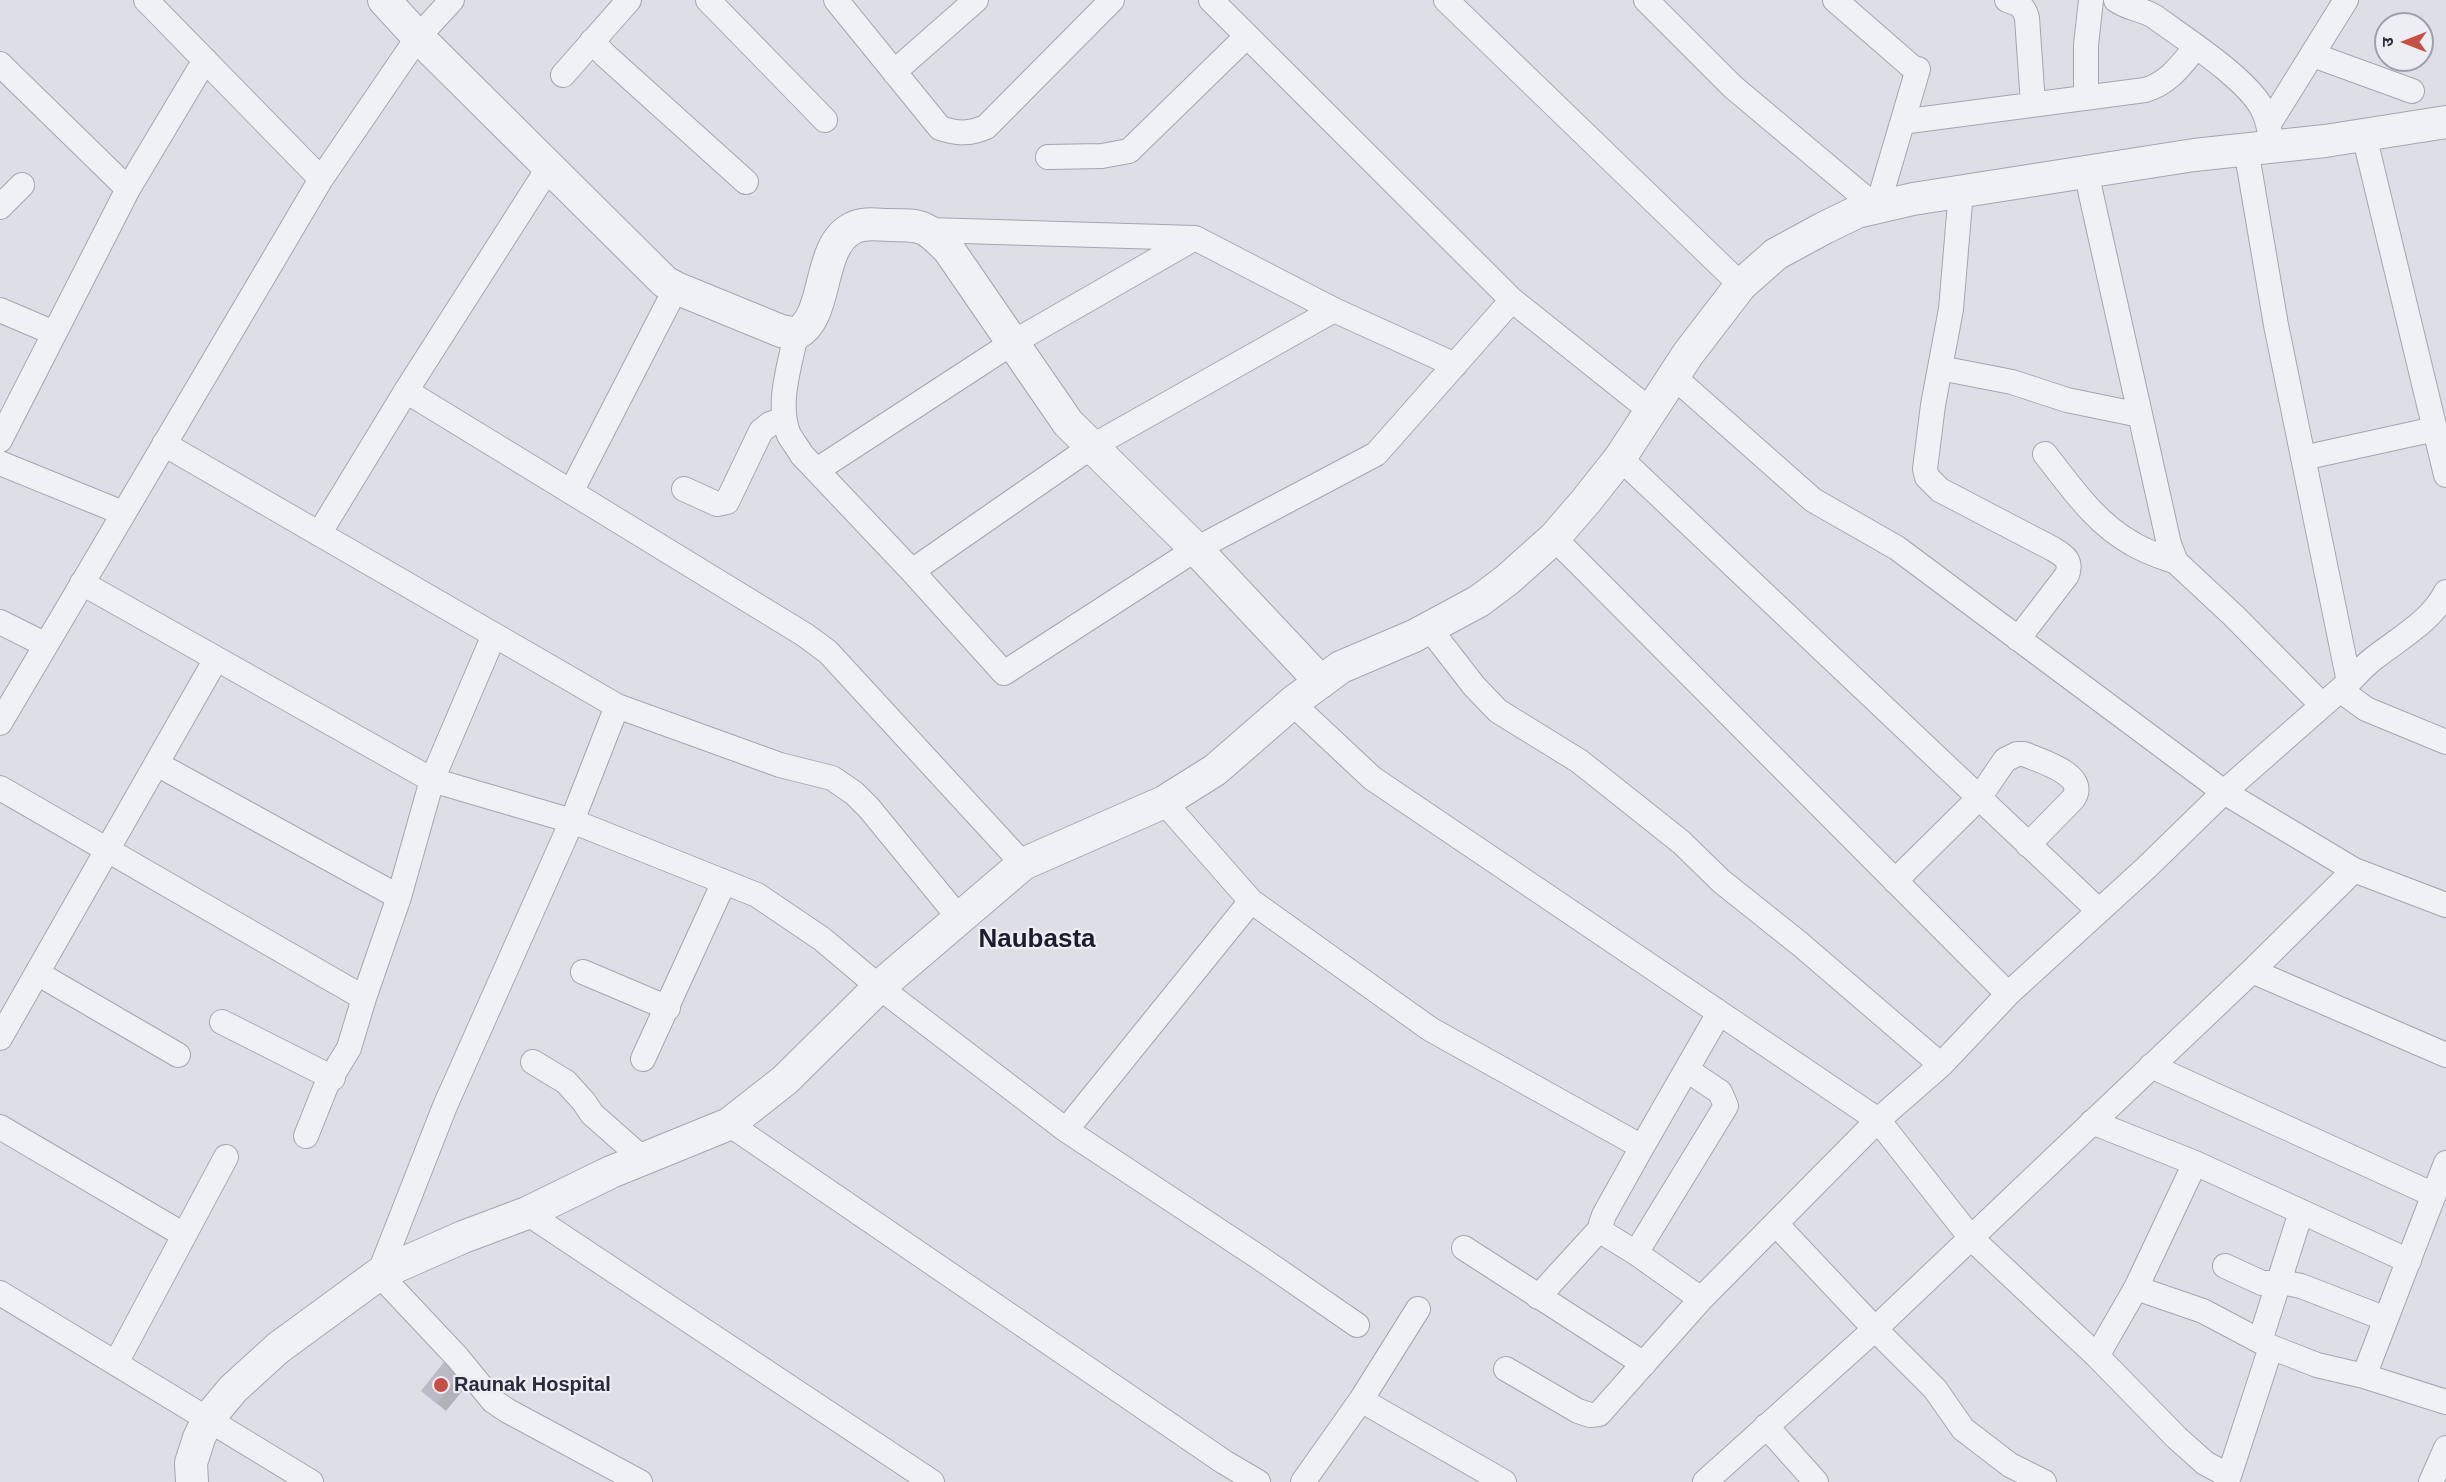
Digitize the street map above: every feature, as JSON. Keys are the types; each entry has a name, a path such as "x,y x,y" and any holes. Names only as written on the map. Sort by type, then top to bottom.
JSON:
{"street":[{"path":"146,0 321,179"},
{"path":"384,0 418,37 665,282 781,331 796,334"},
{"path":"0,723 321,179 418,37 452,0"},
{"path":"563,75 628,0"},
{"path":"708,0 825,120"},
{"path":"836,0 940,128 953,133 974,132 986,127 1112,0"},
{"path":"1211,0 1512,300 1651,411"},
{"path":"1446,0 1742,285"},
{"path":"1646,0 1733,87 1877,207"},
{"path":"1835,0 1915,68 1877,207"},
{"path":"2007,0 2019,4 2025,10 2027,18 2033,104"},
{"path":"2086,97 2086,45 2091,0"},
{"path":"2116,0 2146,11 2155,17 2247,87 2257,99 2276,325 2303,458 2337,692"},
{"path":"2262,140 2346,0"},
{"path":"894,72 961,5"},
{"path":"1048,157 1102,156 1129,151 1247,36"},
{"path":"592,42 746,182"},
{"path":"1909,121 2129,93 2156,87 2171,77 2196,47"},
{"path":"2313,55 2412,91"},
{"path":"0,440 128,189 205,60"},
{"path":"0,64 128,189"},
{"path":"192,1482 191,1463 208,1419 233,1389 278,1348 379,1274 463,1237 527,1213 611,1172 729,1124 784,1080 879,987 1023,864 1164,802 1215,770 1292,703 1341,667 1429,628 1479,601 1554,538 1620,458 1674,377 1742,285 1776,254 1857,212 1877,207 2262,140 2364,135 2446,122"},
{"path":"2364,135 2446,475"},
{"path":"319,534 406,391 549,167"},
{"path":"2086,172 2169,544 2176,562"},
{"path":"0,207 22,185"},
{"path":"1961,191 1951,309 1926,450 1925,469 1927,477 1940,490 2053,549 2065,556 2070,564 2067,575 2018,639"},
{"path":"1455,364 1334,310 1195,238 929,230 914,225 862,225 845,233 833,252 809,324 796,334 784,401 784,418 790,436 817,470 1004,673 1196,549 1376,454 1512,300"},
{"path":"929,230 949,250 1068,423 1196,549 1321,682"},
{"path":"817,470 1012,343 1195,238"},
{"path":"571,492 676,288"},
{"path":"0,310 54,333"},
{"path":"912,571 1091,447 1334,310"},
{"path":"1940,368 2012,382 2067,400 2140,415"},
{"path":"1674,377 1813,500 1897,548 2224,792 2354,870 2446,905"},
{"path":"406,391 805,635 828,652 1023,864"},
{"path":"684,489 717,504 727,502 761,431 784,418"},
{"path":"2303,458 2435,429"},
{"path":"164,444 617,706 780,765 832,778 854,793 869,808 960,919"},
{"path":"2045,454 2093,514 2104,524 2134,545 2176,562 2234,616 2337,692 2366,709 2446,742"},
{"path":"1620,458 2098,910"},
{"path":"0,463 123,513"},
{"path":"1554,538 2008,994"},
{"path":"82,583 432,780 572,821 757,894 822,939 879,987 1066,1130 1250,1251 1357,1325"},
{"path":"1506,1369 1578,1411 1599,1414 1701,1299 1878,1120 1941,1065 2008,994 2146,868 2224,792 2370,661 2419,624 2446,592"},
{"path":"0,622 46,645"},
{"path":"1429,628 1474,686 1498,711 1579,761 1672,835 1721,881 1800,944 1941,1065"},
{"path":"306,1136 326,1086 333,1078 349,1048 399,897 432,780 494,635"},
{"path":"0,1038 216,659"},
{"path":"1292,703 1372,778 1878,1120 1971,1238 2097,1356 2177,1438 2205,1463 2232,1479 2279,1283 2301,1212"},
{"path":"379,1274 445,1106 572,821 617,706"},
{"path":"1896,881 1979,798 2005,760 2017,754 2024,754 2069,774 2078,786 2077,793 2028,844"},
{"path":"157,764 399,897"},
{"path":"0,788 364,998"},
{"path":"1164,802 1251,901 1430,1029 1642,1147"},
{"path":"1705,1482 1875,1329 2253,970 2354,870"},
{"path":"643,1059 724,882"},
{"path":"1066,1130 1251,901"},
{"path":"2253,970 2446,1055"},
{"path":"583,972 668,1008"},
{"path":"37,973 178,1055"},
{"path":"1538,1297 1600,1228 1604,1215 1719,1013"},
{"path":"222,1022 333,1078"},
{"path":"533,1062 566,1082 592,1114 643,1159"},
{"path":"2151,1066 2434,1195"},
{"path":"1636,1253 1726,1106 1724,1096 1720,1092 1687,1070"},
{"path":"2092,1122 2195,1163 2409,1261"},
{"path":"729,1124 1224,1462 1258,1482"},
{"path":"0,1127 184,1235"},
{"path":"116,1363 226,1157"},
{"path":"2097,1356 2136,1288 2195,1163"},
{"path":"2364,1376 2446,1163"},
{"path":"527,1213 932,1482"},
{"path":"1776,1224 1935,1389 1963,1429 2010,1466 2044,1482"},
{"path":"1600,1228 1608,1238 1636,1253 1701,1299"},
{"path":"1464,1248 1644,1364"},
{"path":"2225,1266 2262,1283 2301,1286 2386,1319"},
{"path":"379,1274 458,1358 493,1401 640,1482"},
{"path":"2136,1288 2203,1311 2265,1344 2317,1365 2364,1376 2446,1402"},
{"path":"0,1293 311,1482"},
{"path":"1303,1482 1361,1400 1418,1309"},
{"path":"1361,1400 1472,1474 1504,1482"},
{"path":"1766,1426 1816,1482"}],"building":[{"path":"444,1362 460,1374 437,1404 421,1391"}],"place":[{"name":"Raunak Hospital","path":"441,1385"}],"district":[{"name":"Naubasta","path":"1037,940"}]}
